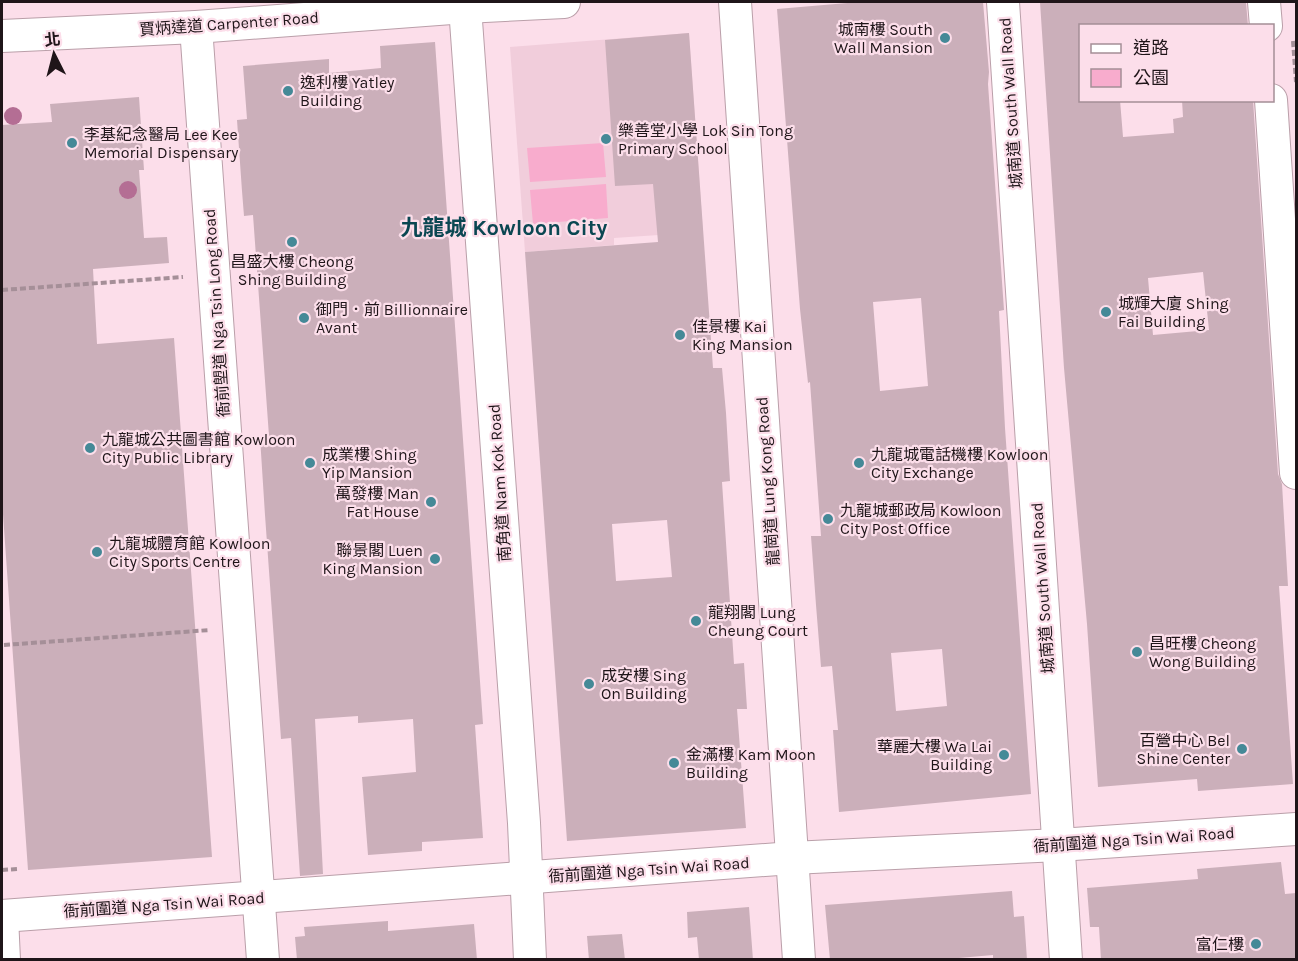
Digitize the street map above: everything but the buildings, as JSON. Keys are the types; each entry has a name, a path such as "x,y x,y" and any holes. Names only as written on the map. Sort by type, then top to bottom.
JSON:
{"street":[{"name":"賈炳達道 Carpenter Road","path":"2,36 196,27 564,2"},
{"name":"龍崗道 Lung Kong Road","path":"735,2 799,960"},
{"name":"城南道 South Wall Road","path":"1003,2 1066,960"},
{"path":"1264,2 1266,24"},
{"name":"南角道 Nam Kok Road","path":"465,7 527,878 530,960"},
{"name":"衙前塱道 Nga Tsin Long Road","path":"196,27 263,960"},
{"path":"1271,102 1296,473"},
{"name":"衙前圍道 Nga Tsin Wai Road","path":"2,916 792,858 1059,845 1296,829"},
{"path":"2,916 4,960"}],"path":[{"path":"2,290 186,277"},
{"path":"4,645 212,630"},
{"path":"2,870 17,868"}],"shaded area":[{"name":"樂善堂小學 Lok Sin Tong Primary School","path":"689,33 703,232 614,238 614,245 525,252 510,47"}],"green space":[{"path":"603,143 606,177 530,182 527,148"},
{"path":"606,184 608,218 533,224 530,190"}],"place":[{"name":"城南樓 South Wall Mansion","path":"945,38"},
{"name":"逸利樓 Yatley Building","path":"288,91"},
{"name":"樂善堂小學 Lok Sin Tong Primary School","path":"606,139"},
{"name":"李基紀念醫局 Lee Kee Memorial Dispensary","path":"72,143"},
{"name":"昌盛大樓 Cheong Shing Building","path":"292,242"},
{"name":"城輝大廈 Shing Fai Building","path":"1106,312"},
{"name":"御門．前 Billionnaire Avant","path":"304,318"},
{"name":"佳景樓 Kai King Mansion","path":"680,335"},
{"name":"九龍城公共圖書館 Kowloon City Public Library","path":"90,448"},
{"name":"成業樓 Shing Yip Mansion","path":"310,463"},
{"name":"九龍城電話機樓 Kowloon City Exchange","path":"859,463"},
{"name":"萬發樓 Man Fat House","path":"431,502"},
{"name":"九龍城郵政局 Kowloon City Post Office","path":"828,519"},
{"name":"九龍城體育館 Kowloon City Sports Centre","path":"97,552"},
{"name":"聯景閣 Luen King Mansion","path":"435,559"},
{"name":"龍翔閣 Lung Cheung Court","path":"696,621"},
{"name":"昌旺樓 Cheong Wong Building","path":"1137,652"},
{"name":"成安樓 Sing On Building","path":"589,684"},
{"name":"百營中心 Bel Shine Center","path":"1242,749"},
{"name":"華麗大樓 Wa Lai Building","path":"1004,755"},
{"name":"金滿樓 Kam Moon Building","path":"674,763"},
{"name":"富仁樓","path":"1256,944"}],"district":[{"name":"九龍城 Kowloon City","path":"504,227"}]}
